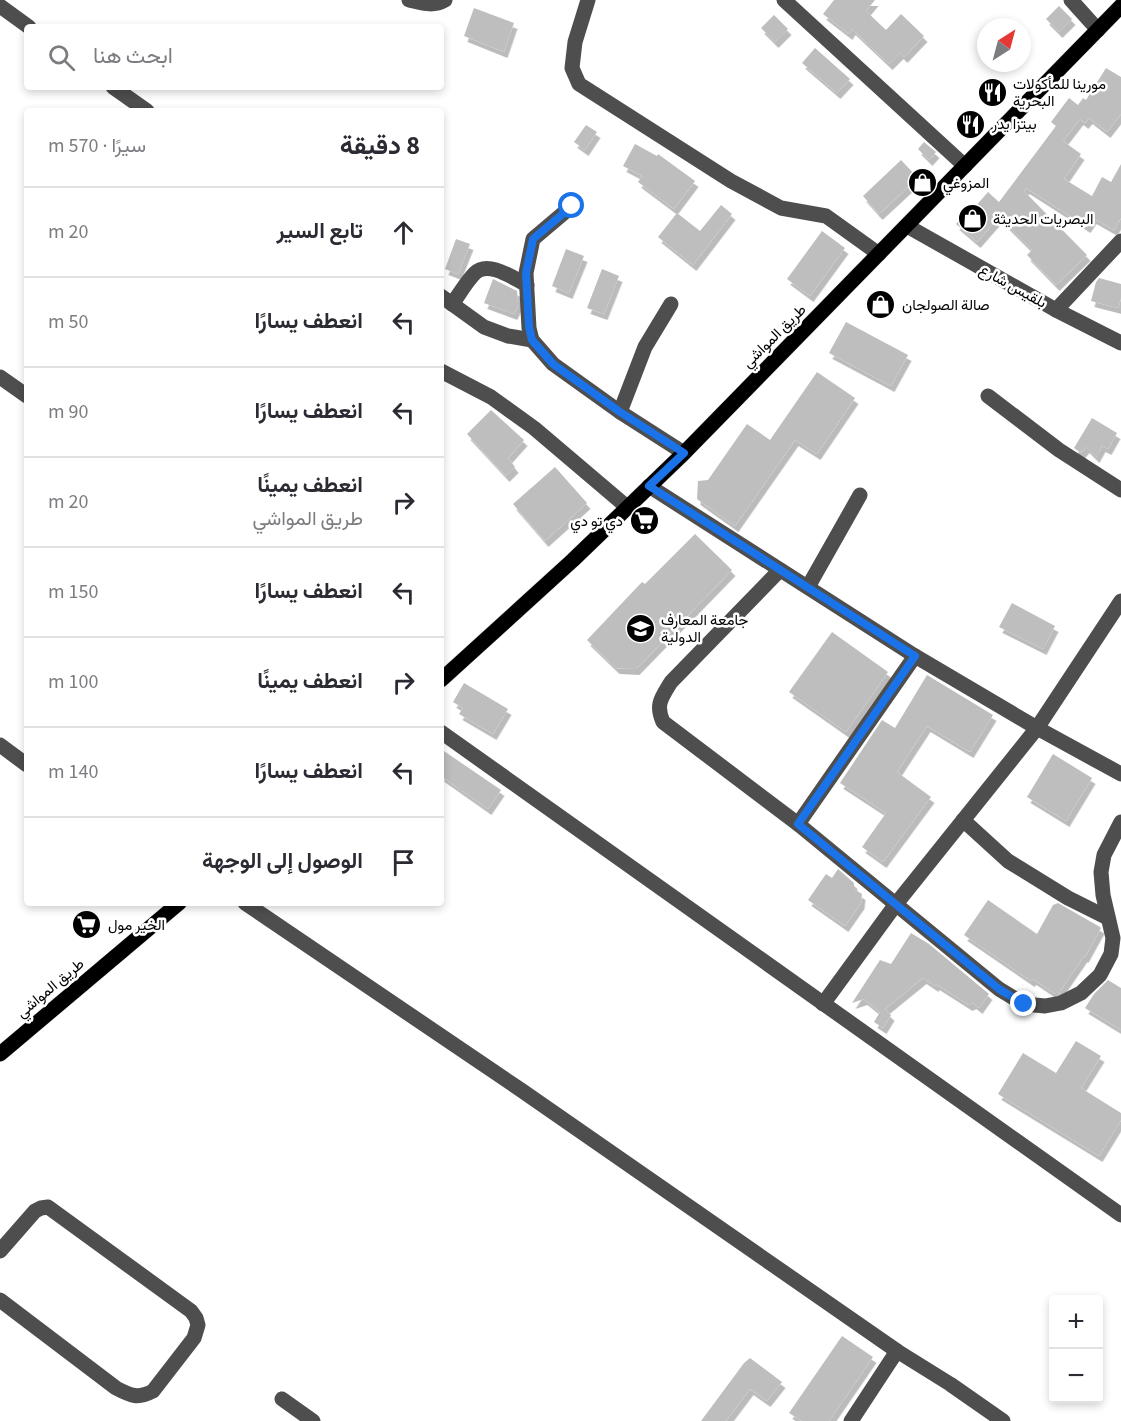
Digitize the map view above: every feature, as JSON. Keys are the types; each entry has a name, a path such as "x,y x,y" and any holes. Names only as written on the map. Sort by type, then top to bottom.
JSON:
{"main road":[{"name":"طريق المواشي","path":"444,677 573,560 684,453 1121,6"},
{"name":"طريق المواشي","path":"0,1054 175,906"}],"street":[{"path":"409,0 427,4 445,0"},
{"path":"588,0 575,42 572,68 579,84 731,181 781,208 826,216 879,254"},
{"path":"784,0 965,166"},
{"path":"1071,0 1098,30"},
{"path":"0,6 25,24"},
{"path":"117,90 143,108"},
{"path":"572,206 533,239 526,273 529,327 532,340 553,364 620,412 684,453"},
{"name":"بلقيس شارع","path":"906,226 1121,344"},
{"path":"1056,310 1121,241"},
{"path":"526,285 485,267 476,272 447,300 484,327 508,336 532,340"},
{"path":"620,412 645,347 671,304"},
{"path":"444,373 491,397 534,428 627,507"},
{"path":"0,377 24,394"},
{"path":"988,396 1059,450 1121,490"},
{"path":"649,486 915,656 1036,729 1121,774"},
{"path":"808,587 860,495"},
{"path":"780,570 671,682 660,699 658,712 663,722 798,824 999,989 1024,1004 1045,1006 1061,1003 1081,993 1100,975 1111,954 1113,938 1103,895 1101,872 1104,855 1121,822"},
{"path":"823,1004 896,904 1036,729 1119,609"},
{"path":"798,824 915,656"},
{"path":"444,734 1121,1215"},
{"path":"0,745 24,763"},
{"path":"963,820 1008,861 1068,898 1108,918"},
{"path":"249,906 521,1090 897,1351 1003,1421"},
{"path":"0,1251 35,1210 48,1207 191,1311 198,1325 194,1338 153,1391 145,1395 128,1395 0,1300"},
{"path":"851,1421 897,1351"},
{"path":"282,1399 313,1421"}],"building":[{"path":"834,0 875,0 866,11 886,30 901,14 924,36 904,57 900,53 889,64 852,29 849,34 823,14"},
{"path":"1059,6 1072,19 1059,32 1046,19"},
{"path":"474,8 514,23 504,52 464,36"},
{"path":"774,15 788,29 775,42 761,28"},
{"path":"815,48 850,79 837,93 802,63"},
{"path":"1106,68 1121,77 1121,114 1107,132 1089,118 1085,123 1080,119 1063,141 1081,154 1064,179 1092,196 1102,177 1111,182 1121,164 1121,218 1114,230 1093,218 1087,227 1026,188 1024,191 1087,255 1056,285 1027,255 1032,250 999,217 977,242 956,224 971,205 974,208 988,192 999,202 1056,126 1051,122 1069,98 1078,105 1083,98 1086,100"},
{"path":"586,125 597,132 585,150 574,142"},
{"path":"924,142 936,152 929,160 918,149"},
{"path":"635,144 657,156 658,154 695,181 674,209 638,182 642,176 623,166"},
{"path":"901,160 918,178 879,214 863,196"},
{"path":"721,205 732,214 693,265 658,237 677,213 700,231"},
{"path":"822,231 845,248 810,296 787,279"},
{"path":"456,239 470,244 458,274 445,269"},
{"path":"566,249 584,256 569,293 552,286"},
{"path":"602,269 619,276 604,314 587,308"},
{"path":"1099,278 1121,284 1118,308 1091,301"},
{"path":"493,279 517,291 518,305 514,314 484,303"},
{"path":"846,322 908,355 891,386 829,353"},
{"path":"817,372 855,398 817,454 795,440 735,526 697,499 698,481 708,480 747,424 770,440"},
{"path":"491,410 524,440 508,458 515,467 506,476 467,434"},
{"path":"1092,418 1117,433 1108,449 1102,446 1096,457 1086,447 1081,453 1074,448"},
{"path":"555,467 587,503 545,541 513,504"},
{"path":"695,534 732,570 636,669 616,668 587,640 642,582 645,584"},
{"path":"1012,603 1055,626 1043,649 999,627"},
{"path":"832,632 888,672 846,732 789,692"},
{"path":"927,675 993,715 970,752 927,726 897,772 931,797 883,862 862,847 886,813 840,783 882,720 895,728"},
{"path":"464,683 508,709 493,734 459,714 463,708 453,702"},
{"path":"444,751 501,790 488,809 444,778"},
{"path":"1053,754 1092,778 1066,821 1027,797"},
{"path":"838,869 854,883 854,889 862,894 861,903 845,926 808,900 826,874 832,878"},
{"path":"988,900 1037,934 1053,905 1058,903 1101,928 1085,957 1058,994 1033,979 1031,981 964,935"},
{"path":"911,933 929,944 989,994 979,1008 973,1003 969,1005 923,978 885,1009 891,1015 883,1028 874,1022 880,1012 864,999 852,1003 880,960 891,964"},
{"path":"1108,980 1121,988 1121,1030 1085,1008 1094,994"},
{"path":"1076,1041 1101,1056 1081,1088 1121,1113 1121,1120 1099,1156 998,1094 1023,1053 1056,1073"},
{"path":"842,1336 873,1357 829,1421 802,1421 789,1413"},
{"path":"750,1358 782,1382 767,1401 750,1389 726,1421 701,1421 744,1363"}],"place":[{"name":"مورينا للمأكولات البحرية","path":"992,93"},
{"name":"بيتزا يدر","path":"971,124"},
{"name":"المزوغي","path":"922,183"},
{"name":"البصريات الحديثة","path":"972,219"},
{"name":"صالة الصولجان","path":"881,305"},
{"name":"دي تو دي","path":"644,521"},
{"name":"جامعة المعارف الدولية","path":"640,629"},
{"name":"الخير مول","path":"87,925"}],"route":[{"path":"572,206 533,239 526,273 529,327 532,340 553,364 620,412 684,453 649,486 915,656 798,824 999,989 1024,1004"}]}
